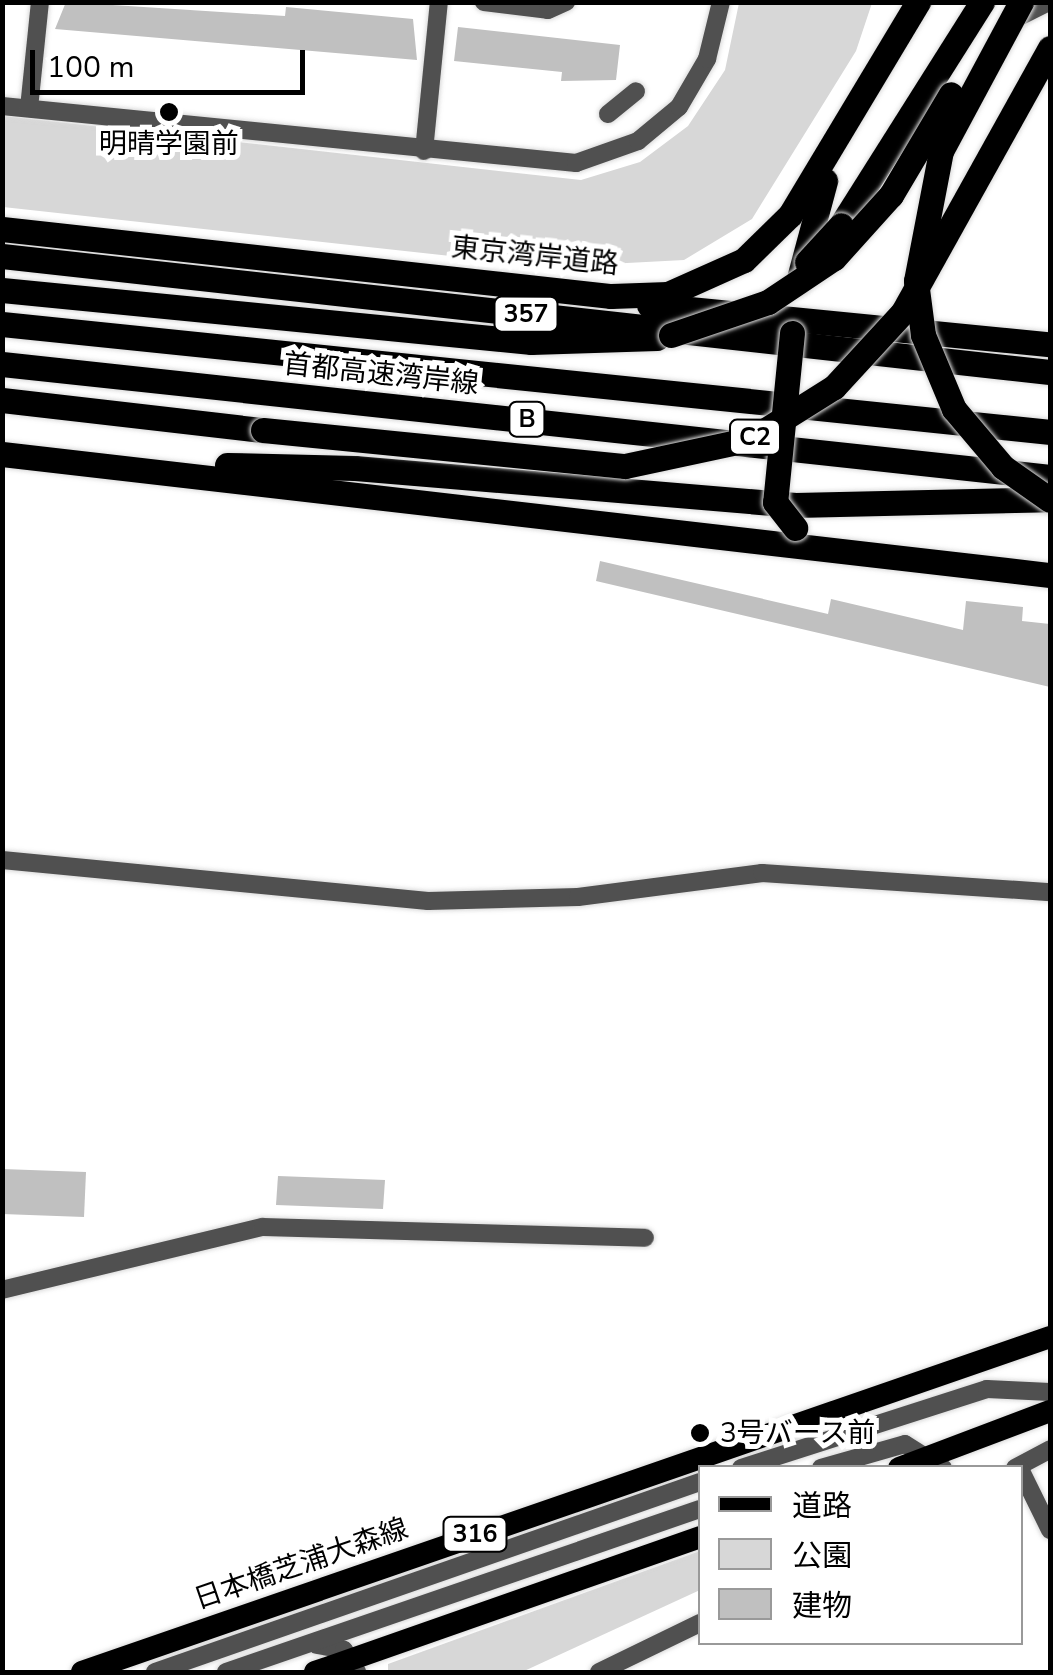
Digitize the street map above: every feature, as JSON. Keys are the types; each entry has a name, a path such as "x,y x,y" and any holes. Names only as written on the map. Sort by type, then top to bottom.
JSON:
{"highway":[{"name":"東京湾岸道路","path":"2,229 610,296 668,294 744,260 808,191 918,2"},
{"path":"671,335 766,292 824,245 982,2"},
{"path":"2,290 547,343 671,335 768,302 855,239 1015,8"},
{"path":"1015,8 941,151 919,238 916,294 932,364 954,408 1003,466 1050,500"},
{"name":"C2","path":"6,401 608,466 674,461 751,439 834,387 903,312 1050,48"},
{"path":"859,109 802,248 774,502 795,528 963,552 1049,575"},
{"name":"357","path":"2,256 1050,372"},
{"name":"357","path":"610,296 793,326 1050,344"},
{"name":"首都高速湾岸線","path":"2,324 1050,432"},
{"name":"首都高速湾岸線","path":"2,364 1050,477"},
{"path":"2,454 1049,575"},
{"path":"156,470 318,465 795,505 1050,500"}],"main road":[{"name":"日本橋芝浦大森線","path":"82,1672 1050,1338"},
{"path":"939,1462 1050,1410"},
{"path":"315,1672 355,1666 698,1538"}],"street":[{"path":"29,108 40,2"},
{"path":"424,152 436,106 440,2"},
{"path":"484,2 548,10 566,2"},
{"path":"2,106 549,164 626,148 687,96 707,59 720,2"},
{"path":"1015,8 1049,2"},
{"path":"608,114 636,91"},
{"path":"2,860 428,901 578,897 762,873 1050,892"},
{"path":"2,1290 263,1227 646,1238"},
{"path":"750,1465 988,1389 1050,1392"},
{"path":"831,1465 894,1445 939,1462"},
{"path":"1022,1465 1050,1449"},
{"path":"1023,1475 1050,1530"},
{"path":"155,1672 698,1483"},
{"path":"226,1672 698,1510"},
{"path":"599,1672 698,1624"},
{"path":"297,1648 333,1646 355,1666"}],"green space":[{"path":"739,3 872,3 856,51 752,219 684,260 551,267 3,207 3,116 581,180 640,162 688,126 725,70"},
{"path":"698,1552 698,1591 522,1672 388,1672 388,1664"}],"building":[{"path":"66,2 285,16 286,7 413,19 417,60 55,29"},
{"path":"458,27 620,45 616,80 561,81 562,72 454,61"},
{"path":"600,561 828,614 831,599 963,630 966,601 1023,607 1022,621 1050,624 1050,687 596,581"},
{"path":"2,1169 86,1172 84,1217 2,1214"},
{"path":"278,1176 385,1180 383,1209 276,1205"}],"place":[{"name":"明晴学園前","path":"169,112"},
{"name":"3号バース前","path":"700,1433"}]}
